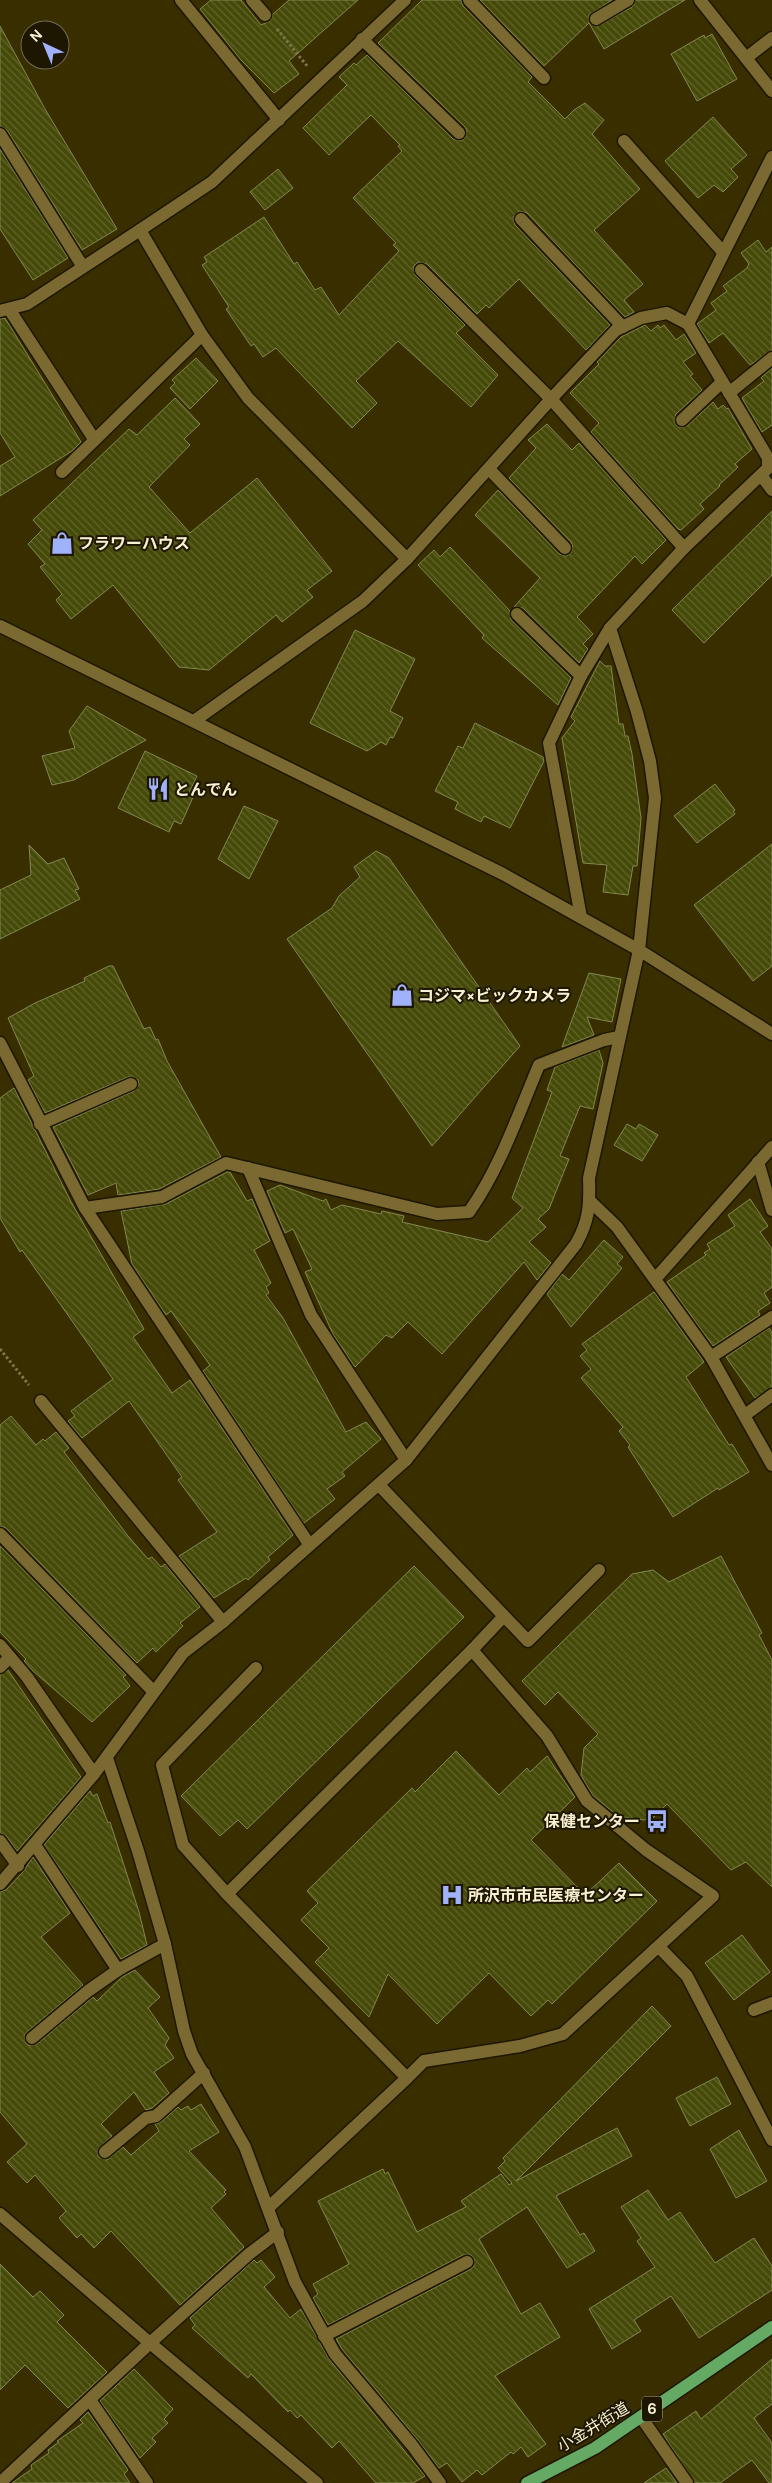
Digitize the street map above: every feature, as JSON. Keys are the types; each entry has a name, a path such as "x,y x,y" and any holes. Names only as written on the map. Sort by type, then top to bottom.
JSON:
{"main road":[{"name":"小金井街道","path":"535,2481 595,2448 772,2327"}],"street":[{"path":"181,0 279,120"},
{"path":"252,0 265,15"},
{"path":"94,439 4,310 27,304 212,182 405,0"},
{"path":"469,0 544,78"},
{"path":"596,19 628,0"},
{"path":"700,0 772,91"},
{"path":"746,58 772,38"},
{"path":"362,39 459,132"},
{"path":"0,134 83,267"},
{"path":"624,142 723,252"},
{"path":"688,324 771,161"},
{"path":"521,219 623,327"},
{"path":"140,230 202,335 248,398 407,558"},
{"path":"421,270 551,399 684,548"},
{"path":"194,721 363,601 407,558 616,330 642,318 667,313 688,324 768,458 768,468 684,548 610,628 581,676 549,743 581,917"},
{"path":"62,472 202,335"},
{"path":"729,393 772,358"},
{"path":"682,420 722,382"},
{"path":"489,469 565,548"},
{"path":"761,475 772,490"},
{"path":"517,614 581,676"},
{"path":"0,626 503,874 638,950 772,1034"},
{"path":"0,1884 18,1866 107,1758 121,1735 183,1653 223,1622 406,1460 576,1244 586,1226 590,1201 589,1178 638,950 655,798 650,762 637,712 610,628"},
{"path":"85,1208 162,1197 226,1163 437,1214 469,1212 481,1195 500,1157 539,1065 619,1036"},
{"path":"0,1043 40,1124 85,1208 309,1544"},
{"path":"40,1124 131,1084"},
{"path":"656,1278 772,1147"},
{"path":"758,1162 772,1210"},
{"path":"248,1168 311,1316 406,1460"},
{"path":"590,1201 617,1226 711,1357 772,1465"},
{"path":"711,1357 772,1318"},
{"path":"745,1415 772,1395"},
{"path":"41,1401 223,1622"},
{"path":"379,1485 528,1641 598,1570"},
{"path":"0,1534 154,1692"},
{"path":"227,1894 504,1616"},
{"path":"0,1644 94,1774"},
{"path":"268,2208 424,2061 520,2046 544,2041 563,2034 712,1896 646,1850 587,1801 547,1736 472,1650"},
{"path":"0,1667 10,1657"},
{"path":"256,1668 162,1765 183,1845 227,1894 407,2078"},
{"path":"107,1758 138,1851 165,1944 184,2031 192,2054 245,2147 295,2282 335,2354 412,2445 440,2483"},
{"path":"0,1841 18,1866"},
{"path":"35,1845 118,1970"},
{"path":"32,2038 118,1970 165,1944"},
{"path":"658,1946 687,1976 772,2140"},
{"path":"754,2010 772,2003"},
{"path":"105,2152 146,2118 156,2116 204,2073"},
{"path":"0,2214 317,2483"},
{"path":"0,2483 150,2343 249,2254 278,2232"},
{"path":"324,2336 467,2262"},
{"path":"90,2400 147,2483"},
{"path":"640,2417 687,2483"}],"path":[{"path":"265,15 320,80"},
{"path":"0,1349 41,1401"}],"building":[{"path":"211,0 241,0 261,25 270,21 273,14 289,0 358,0 289,61 299,74 274,93 241,60 200,9"},
{"path":"422,0 461,0 463,6 532,77 528,82 565,119 585,103 604,120 592,134 640,189 594,230 643,284 624,300 634,312 625,317 527,213 519,211 513,217 515,225 610,325 586,350 519,279 489,308 486,305 477,314 427,264 418,262 413,267 415,275 465,325 456,333 498,375 471,407 398,341 356,381 377,403 352,428 276,348 263,357 254,344 251,346 226,309 229,307 202,265 207,262 204,257 264,217 294,264 297,262 315,290 321,287 339,315 399,251 393,245 396,243 353,198 402,151 398,146 400,145 371,115 329,155 303,128 347,85 339,77 354,63 356,65 367,55 453,139 461,141 465,138 467,131 465,127 378,43"},
{"path":"480,0 612,0 589,15 589,23 544,66"},
{"path":"636,0 685,0 604,49 589,23 596,27 632,7"},
{"path":"0,26 20,63 20,70 24,70 117,229 82,250 7,130 0,126"},
{"path":"712,34 737,79 697,101 671,54 704,35 705,38"},
{"path":"713,117 747,155 731,169 738,177 723,192 714,185 698,198 665,161"},
{"path":"0,149 68,258 33,280 0,229"},
{"path":"278,169 293,188 265,210 250,192"},
{"path":"758,240 766,252 772,247 772,350 750,365 723,333 709,343 697,324 716,310 711,303 727,291 723,286 747,268 749,264 741,253"},
{"path":"5,318 81,442 72,451 0,496 0,466 15,457 0,433 0,319"},
{"path":"645,325 651,331 658,325 660,328 664,325 676,340 684,334 696,353 683,362 693,374 690,376 702,390 676,414 674,421 676,425 680,428 687,426 713,402 718,409 723,405 728,408 752,449 735,464 738,467 700,504 704,509 681,530 678,529 591,432 599,423 570,393 599,364 597,362 621,337"},
{"path":"196,358 218,381 190,409 170,388 175,383 172,380"},
{"path":"772,368 772,425 762,432 742,398 764,381 761,378"},
{"path":"175,398 200,424 184,439 190,445 149,487 190,533 257,478 332,571 307,590 313,597 282,622 276,615 209,670 179,667 113,585 71,619 56,600 62,594 40,567 45,564 28,544 42,530 33,520 129,429 137,435"},
{"path":"547,424 572,450 579,443 666,540 642,564 635,556 577,617 593,634 583,644 588,649 579,663 523,608 514,607 540,578 475,515 498,490 559,554 566,556 571,553 573,547 571,542 509,478 536,448 528,440"},
{"path":"772,511 772,575 704,643 672,610"},
{"path":"450,547 510,611 511,620 571,678 558,705 482,638 484,635 418,565 434,550 440,557"},
{"path":"355,630 415,659 390,711 403,718 393,738 390,737 386,745 381,742 367,751 310,723"},
{"path":"600,661 605,666 611,666 619,724 623,724 625,736 628,736 632,754 641,818 637,866 633,866 628,895 603,892 607,865 583,863 562,738 575,721 571,717"},
{"path":"87,706 146,740 74,780 52,785 42,756 75,748 69,731"},
{"path":"475,723 543,757 544,761 510,828 484,816 481,822 455,809 458,802 435,791 458,746 463,748"},
{"path":"145,751 197,776 189,793 194,795 181,824 174,821 169,832 118,808"},
{"path":"715,784 735,810 733,811 735,814 697,843 674,816"},
{"path":"244,806 278,821 249,879 218,859"},
{"path":"772,844 772,966 753,981 694,905"},
{"path":"29,845 48,864 64,858 79,889 75,890 80,899 0,939 0,890 31,875"},
{"path":"376,851 389,858 520,1046 432,1146 287,939 332,908 339,896 360,877 354,867"},
{"path":"109,966 113,966 144,1029 150,1027 156,1040 158,1039 167,1061 221,1157 159,1189 118,1195 116,1183 88,1195 53,1127 134,1091 139,1085 138,1080 132,1076 128,1077 45,1113 28,1080 34,1076 8,1018 35,1003 85,981 84,978"},
{"path":"589,973 621,979 612,1022 587,1017 594,1035 562,1047"},
{"path":"599,1050 603,1063 593,1109 580,1106 560,1156 569,1159 549,1209 538,1219 546,1227 529,1242 551,1263 537,1280 524,1262 442,1354 408,1322 392,1338 386,1335 355,1367 333,1334 305,1272 312,1269 293,1229 285,1233 267,1191 280,1185 323,1201 326,1199 331,1210 342,1205 381,1214 382,1211 404,1216 402,1222 488,1242 523,1208 512,1198 552,1092 547,1090 555,1067"},
{"path":"14,1088 71,1202 144,1329 133,1337 172,1393 190,1380 293,1535 268,1557 270,1560 248,1580 246,1578 214,1598 179,1556 217,1532 178,1480 182,1477 129,1401 82,1438 68,1421 75,1416 71,1411 113,1379 22,1250 20,1252 0,1218 0,1098"},
{"path":"627,1124 636,1129 639,1124 658,1135 642,1161 614,1145"},
{"path":"230,1172 247,1201 252,1199 270,1241 254,1250 271,1283 266,1287 269,1293 266,1295 283,1318 346,1432 366,1422 381,1439 342,1472 345,1476 327,1489 335,1499 304,1523 203,1371 210,1365 171,1311 166,1315 132,1264 121,1211 166,1204"},
{"path":"750,1199 768,1226 760,1232 772,1249 772,1287 764,1293 770,1303 758,1311 760,1315 713,1346 667,1282 706,1255 704,1253 710,1249 707,1244 735,1226 728,1215"},
{"path":"604,1240 623,1257 617,1264 622,1268 571,1327 547,1294 562,1274 569,1280"},
{"path":"654,1292 704,1362 686,1377 729,1445 732,1444 749,1472 719,1490 718,1488 673,1517 628,1447 630,1445 619,1431 623,1427 581,1378 591,1369 580,1356 587,1350 582,1344"},
{"path":"769,1328 772,1332 772,1387 755,1398 726,1357"},
{"path":"11,1416 36,1445 43,1439 45,1441 56,1432 69,1448 64,1452 128,1536 148,1559 152,1557 161,1567 165,1564 200,1607 180,1623 183,1626 156,1652 153,1648 137,1663 6,1528 0,1526 0,1425"},
{"path":"0,1546 126,1675 123,1677 130,1686 92,1722 33,1671 24,1661 26,1659 0,1632"},
{"path":"721,1556 762,1633 759,1635 772,1660 772,1887 746,1862 731,1870 667,1804 653,1818 644,1820 618,1816 593,1796 581,1775 584,1748 598,1734 558,1692 545,1705 522,1681 632,1574 653,1570 669,1582"},
{"path":"414,1566 464,1617 247,1829 238,1820 220,1836 181,1796"},
{"path":"8,1670 81,1777 17,1851 6,1836 0,1833 0,1675"},
{"path":"456,1751 499,1795 527,1768 530,1772 547,1756 575,1797 531,1840 585,1895 619,1863 657,1901 552,2004 548,2000 531,2016 489,1973 437,2024 388,1974 369,2017 315,1962 329,1948 301,1920 318,1903 307,1891 412,1788 415,1792"},
{"path":"90,1791 93,1796 97,1794 108,1823 110,1822 139,1912 147,1945 121,1959 44,1845"},
{"path":"33,1857 70,1913 41,1937 83,1985 27,2032 24,2036 26,2043 30,2046 37,2044 93,1997 97,2001 122,1977 135,1970 160,1997 148,2008 169,2038 165,2045 174,2058 154,2072 169,2093 152,2108 146,2110 134,2092 101,2124 112,2136 98,2149 98,2157 107,2160 123,2147 131,2155 159,2131 155,2124 161,2122 178,2107 181,2110 188,2106 191,2110 201,2104 219,2132 189,2151 226,2190 224,2192 226,2194 211,2208 244,2247 180,2305 111,2231 94,2248 81,2234 77,2238 59,2218 66,2211 35,2175 27,2183 7,2162 27,2144 0,2112 0,1892 6,1890 23,1872"},
{"path":"742,1935 770,1972 734,2000 705,1963"},
{"path":"652,2006 671,2026 516,2181 617,2128 632,2156 556,2196 580,2235 584,2233 595,2251 567,2268 527,2207 479,2239 521,2314 540,2303 560,2337 495,2376 546,2444 528,2457 521,2447 513,2454 511,2452 482,2475 477,2470 462,2482 447,2463 439,2468 342,2349 336,2339 471,2269 474,2266 474,2259 471,2255 463,2255 328,2325 313,2298 318,2294 313,2284 349,2264 318,2201 383,2169 385,2174 388,2172 417,2232 466,2207 461,2201 501,2174 509,2185 512,2183 498,2168 505,2161 503,2158"},
{"path":"717,2077 731,2104 690,2126 676,2098"},
{"path":"739,2130 767,2181 736,2198 710,2149"},
{"path":"648,2190 668,2220 680,2212 715,2263 754,2238 772,2266 772,2290 699,2338 671,2296 634,2320 641,2331 612,2349 589,2309 655,2267 637,2241 641,2238 621,2207"},
{"path":"254,2260 257,2263 261,2260 275,2277 264,2287 290,2318 301,2309 329,2359 425,2476 413,2483 376,2483 339,2441 332,2448 301,2415 297,2418 290,2410 288,2412 251,2374 248,2378 192,2328 195,2325 190,2318"},
{"path":"0,2264 33,2297 40,2291 64,2315 57,2322 107,2372 68,2408 25,2365 0,2390"},
{"path":"772,2359 772,2404 754,2418 772,2443 772,2483 769,2483 752,2460 720,2483 695,2483 663,2434 696,2411 701,2419"},
{"path":"134,2369 173,2409 164,2419 168,2423 152,2438 156,2442 140,2458 100,2401"},
{"path":"88,2412 128,2470 124,2474 130,2483 12,2483 32,2469 31,2465 49,2453 48,2450 59,2442 57,2441 83,2423 80,2420"},
{"path":"666,2468 677,2483 644,2483"}],"place":[{"name":"フラワーハウス","path":"62,543"},
{"name":"とんでん","path":"158,789"},
{"name":"コジマ×ビックカメラ","path":"402,995"},
{"name":"保健センター","path":"657,1821"},
{"name":"所沢市市民医療センター","path":"452,1895"}]}
